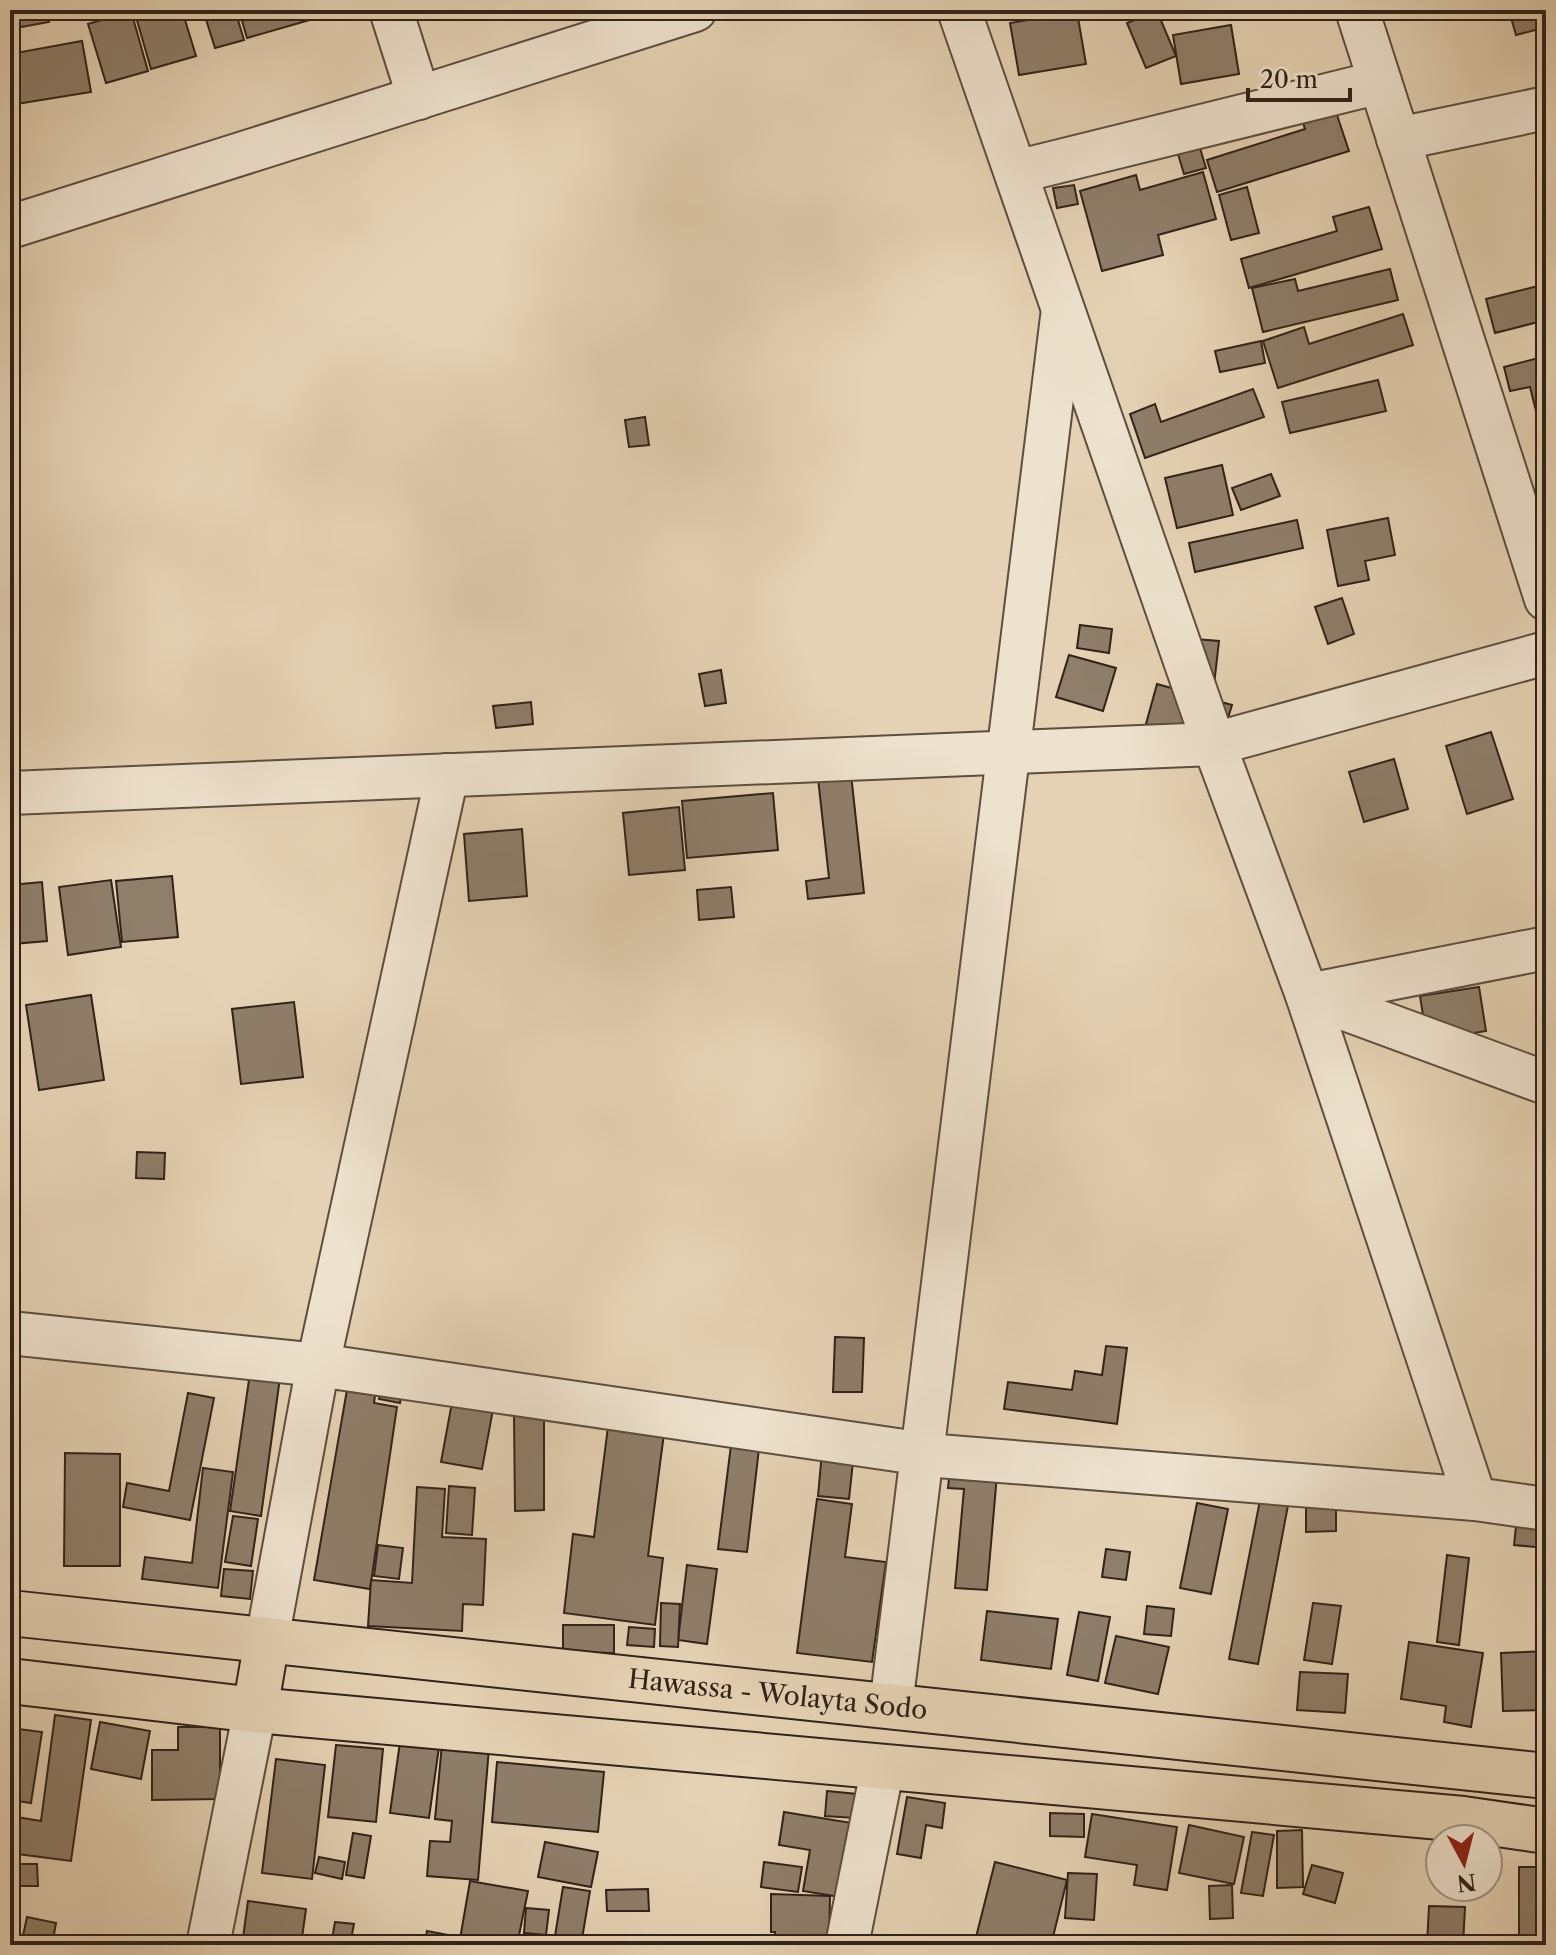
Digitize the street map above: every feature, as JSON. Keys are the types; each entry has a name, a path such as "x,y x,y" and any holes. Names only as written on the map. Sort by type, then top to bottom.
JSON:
{"main road":[{"name":"Hawassa - Wolayta Sodo","path":"10,1613 1546,1776"},
{"path":"255,1710 267,1640"},
{"path":"10,1681 255,1710 1463,1819 1546,1831"},
{"path":"883,1766 891,1706"}],"street":[{"path":"391,10 419,98"},
{"path":"10,227 695,10"},
{"path":"959,10 1214,744 1307,995 1475,1499"},
{"path":"1357,10 1546,599"},
{"path":"1016,172 1380,82"},
{"path":"1398,139 1546,108"},
{"path":"891,1706 1063,308"},
{"path":"10,793 1214,744 1546,653"},
{"path":"267,1640 318,1365 447,775"},
{"path":"1307,995 1546,948"},
{"path":"1307,995 1546,1083"},
{"path":"10,1333 318,1365 921,1454 1475,1499 1546,1509"},
{"path":"208,1945 255,1710"},
{"path":"847,1945 883,1766"}],"building":[{"path":"10,10 47,10 49,22 10,29"},
{"path":"134,10 182,10 196,56 151,69"},
{"path":"203,10 235,10 244,40 215,48"},
{"path":"239,10 318,10 320,17 247,38"},
{"path":"1535,10 1539,29 1516,35 1510,14"},
{"path":"131,11 148,71 106,83 88,24"},
{"path":"1157,11 1176,56 1146,68 1127,23"},
{"path":"1077,12 1086,64 1019,75 1010,23"},
{"path":"1231,25 1239,74 1181,84 1173,35"},
{"path":"82,41 91,92 10,105 10,54"},
{"path":"1333,103 1349,151 1217,192 1207,160 1305,129 1300,113"},
{"path":"1200,148 1206,168 1184,174 1178,154"},
{"path":"1203,172 1216,219 1158,235 1163,255 1102,271 1080,191 1136,175 1140,190"},
{"path":"1074,185 1078,204 1057,208 1053,188"},
{"path":"1247,187 1259,233 1231,240 1219,195"},
{"path":"1369,207 1382,249 1249,288 1241,259 1337,231 1333,217"},
{"path":"1390,269 1398,300 1263,332 1252,288 1295,279 1298,291"},
{"path":"1546,284 1546,320 1495,333 1486,299"},
{"path":"1403,314 1413,345 1278,388 1263,341 1304,327 1309,344"},
{"path":"1261,341 1265,363 1220,372 1215,351"},
{"path":"1546,356 1546,430 1541,431 1530,387 1510,391 1504,367"},
{"path":"1378,380 1386,411 1290,433 1282,402"},
{"path":"1253,389 1264,417 1145,458 1130,414 1155,404 1161,422"},
{"path":"645,417 649,445 629,447 625,420"},
{"path":"1222,465 1233,515 1177,528 1165,478"},
{"path":"1271,474 1280,496 1241,510 1232,488"},
{"path":"1388,518 1395,555 1365,561 1369,580 1338,586 1327,530"},
{"path":"1297,520 1303,548 1195,572 1189,543"},
{"path":"1342,598 1354,634 1328,644 1315,607"},
{"path":"1080,625 1112,629 1109,653 1077,648"},
{"path":"1195,639 1219,641 1213,694"},
{"path":"1069,655 1116,668 1103,711 1056,697"},
{"path":"721,670 726,703 705,706 699,674"},
{"path":"1157,684 1232,705 1220,744 1146,724"},
{"path":"531,702 533,724 496,728 493,706"},
{"path":"1491,732 1513,799 1467,814 1446,746"},
{"path":"1394,759 1408,809 1364,822 1349,772"},
{"path":"851,774 864,893 808,899 806,881 829,878 818,778"},
{"path":"773,793 778,850 687,858 682,801"},
{"path":"679,807 685,870 629,875 623,813"},
{"path":"522,829 527,896 469,901 464,834"},
{"path":"172,876 178,937 122,942 116,881"},
{"path":"111,880 121,947 68,955 59,887"},
{"path":"42,882 47,941 13,944 18,1001 10,1002 10,885"},
{"path":"731,887 734,917 699,920 697,890"},
{"path":"1479,987 1486,1031 1427,1041 1420,996"},
{"path":"91,995 104,1080 39,1090 26,1005"},
{"path":"294,1002 303,1077 241,1084 232,1009"},
{"path":"137,1152 165,1153 164,1179 136,1178"},
{"path":"835,1337 864,1338 862,1392 833,1392"},
{"path":"1106,1346 1127,1348 1117,1424 1004,1409 1008,1382 1072,1390 1075,1371 1102,1375"},
{"path":"252,1359 282,1363 261,1516 230,1511"},
{"path":"383,1373 404,1376 400,1403 379,1399"},
{"path":"348,1384 376,1388 374,1403 397,1407 370,1589 314,1580"},
{"path":"188,1393 214,1398 190,1520 123,1507 127,1483 169,1491"},
{"path":"453,1397 494,1404 482,1469 441,1462"},
{"path":"610,1411 666,1418 648,1556 663,1558 655,1625 564,1613 573,1534 594,1537"},
{"path":"544,1413 544,1510 515,1511 514,1414"},
{"path":"732,1437 760,1440 747,1552 718,1549"},
{"path":"823,1441 855,1443 849,1499 818,1496"},
{"path":"65,1453 120,1454 120,1566 64,1566"},
{"path":"951,1458 998,1463 987,1590 955,1588 964,1489 948,1488"},
{"path":"203,1468 233,1472 218,1588 142,1579 145,1557 192,1563"},
{"path":"449,1486 475,1488 472,1535 446,1533"},
{"path":"417,1487 445,1489 442,1537 486,1539 483,1605 463,1604 462,1631 368,1626 371,1580 412,1583"},
{"path":"1261,1495 1289,1500 1258,1664 1229,1659"},
{"path":"817,1499 852,1504 845,1557 886,1562 872,1662 797,1653"},
{"path":"1197,1503 1228,1509 1211,1594 1180,1588"},
{"path":"1306,1504 1336,1504 1336,1531 1306,1532"},
{"path":"233,1516 258,1519 251,1566 225,1562"},
{"path":"1517,1517 1546,1520 1546,1548 1514,1545"},
{"path":"378,1545 403,1548 399,1579 374,1576"},
{"path":"1106,1549 1130,1552 1126,1580 1102,1577"},
{"path":"1447,1555 1469,1558 1459,1645 1437,1642"},
{"path":"687,1565 717,1569 707,1644 678,1640"},
{"path":"224,1569 253,1571 250,1599 221,1596"},
{"path":"661,1603 680,1604 678,1647 660,1646"},
{"path":"1313,1603 1341,1606 1332,1664 1304,1660"},
{"path":"1147,1606 1174,1609 1171,1636 1144,1634"},
{"path":"987,1611 1058,1619 1051,1669 981,1660"},
{"path":"1079,1612 1110,1617 1098,1681 1067,1675"},
{"path":"563,1625 614,1625 614,1653 563,1652"},
{"path":"629,1627 655,1629 654,1647 627,1645"},
{"path":"1116,1636 1169,1647 1158,1694 1105,1683"},
{"path":"1409,1642 1483,1653 1471,1727 1444,1722 1446,1706 1401,1699"},
{"path":"1546,1651 1546,1710 1503,1711 1501,1653"},
{"path":"1300,1672 1348,1674 1345,1713 1297,1710"},
{"path":"55,1715 91,1720 71,1861 10,1853 10,1816 41,1821"},
{"path":"100,1722 150,1731 141,1779 91,1769"},
{"path":"178,1727 220,1727 220,1799 152,1800 152,1750 178,1750"},
{"path":"11,1728 42,1732 31,1803 10,1800"},
{"path":"400,1742 439,1747 429,1818 390,1813"},
{"path":"442,1744 489,1748 478,1880 427,1876 430,1841 450,1842 452,1821 435,1819"},
{"path":"336,1745 383,1749 376,1822 328,1817"},
{"path":"276,1759 325,1765 312,1879 262,1873"},
{"path":"497,1762 604,1772 598,1832 492,1822"},
{"path":"827,1791 857,1794 855,1818 825,1816"},
{"path":"907,1797 945,1803 942,1828 926,1825 921,1858 897,1854"},
{"path":"784,1812 852,1823 840,1897 803,1891 810,1850 779,1845"},
{"path":"1050,1813 1084,1814 1084,1837 1050,1836"},
{"path":"1092,1814 1177,1827 1167,1890 1134,1885 1137,1865 1085,1857"},
{"path":"1189,1825 1244,1837 1234,1884 1179,1873"},
{"path":"1302,1830 1303,1887 1277,1888 1277,1831"},
{"path":"1252,1832 1274,1835 1263,1896 1241,1893"},
{"path":"353,1833 371,1836 364,1878 346,1875"},
{"path":"545,1842 598,1852 591,1887 538,1877"},
{"path":"319,1857 345,1862 342,1879 315,1873"},
{"path":"764,1862 802,1867 798,1892 761,1887"},
{"path":"995,1862 1067,1880 1051,1945 974,1945"},
{"path":"10,1864 37,1864 38,1886 11,1886"},
{"path":"1312,1865 1343,1873 1335,1903 1303,1894"},
{"path":"1519,1867 1546,1867 1546,1943 1519,1943"},
{"path":"1068,1873 1097,1874 1094,1920 1065,1918"},
{"path":"470,1881 528,1891 517,1945 459,1945"},
{"path":"1232,1885 1233,1918 1210,1919 1209,1886"},
{"path":"563,1887 590,1891 581,1945 554,1942"},
{"path":"648,1889 649,1911 607,1911 606,1890"},
{"path":"771,1894 830,1896 829,1945 775,1945 775,1932 771,1932"},
{"path":"248,1901 306,1909 301,1945 242,1945"},
{"path":"1429,1906 1465,1907 1463,1945 1427,1945"},
{"path":"526,1908 549,1910 546,1935 524,1933"},
{"path":"27,1917 56,1923 52,1945 21,1945"},
{"path":"335,1922 354,1924 350,1945 331,1945"},
{"path":"427,1931 459,1937 458,1945 424,1945"}]}
